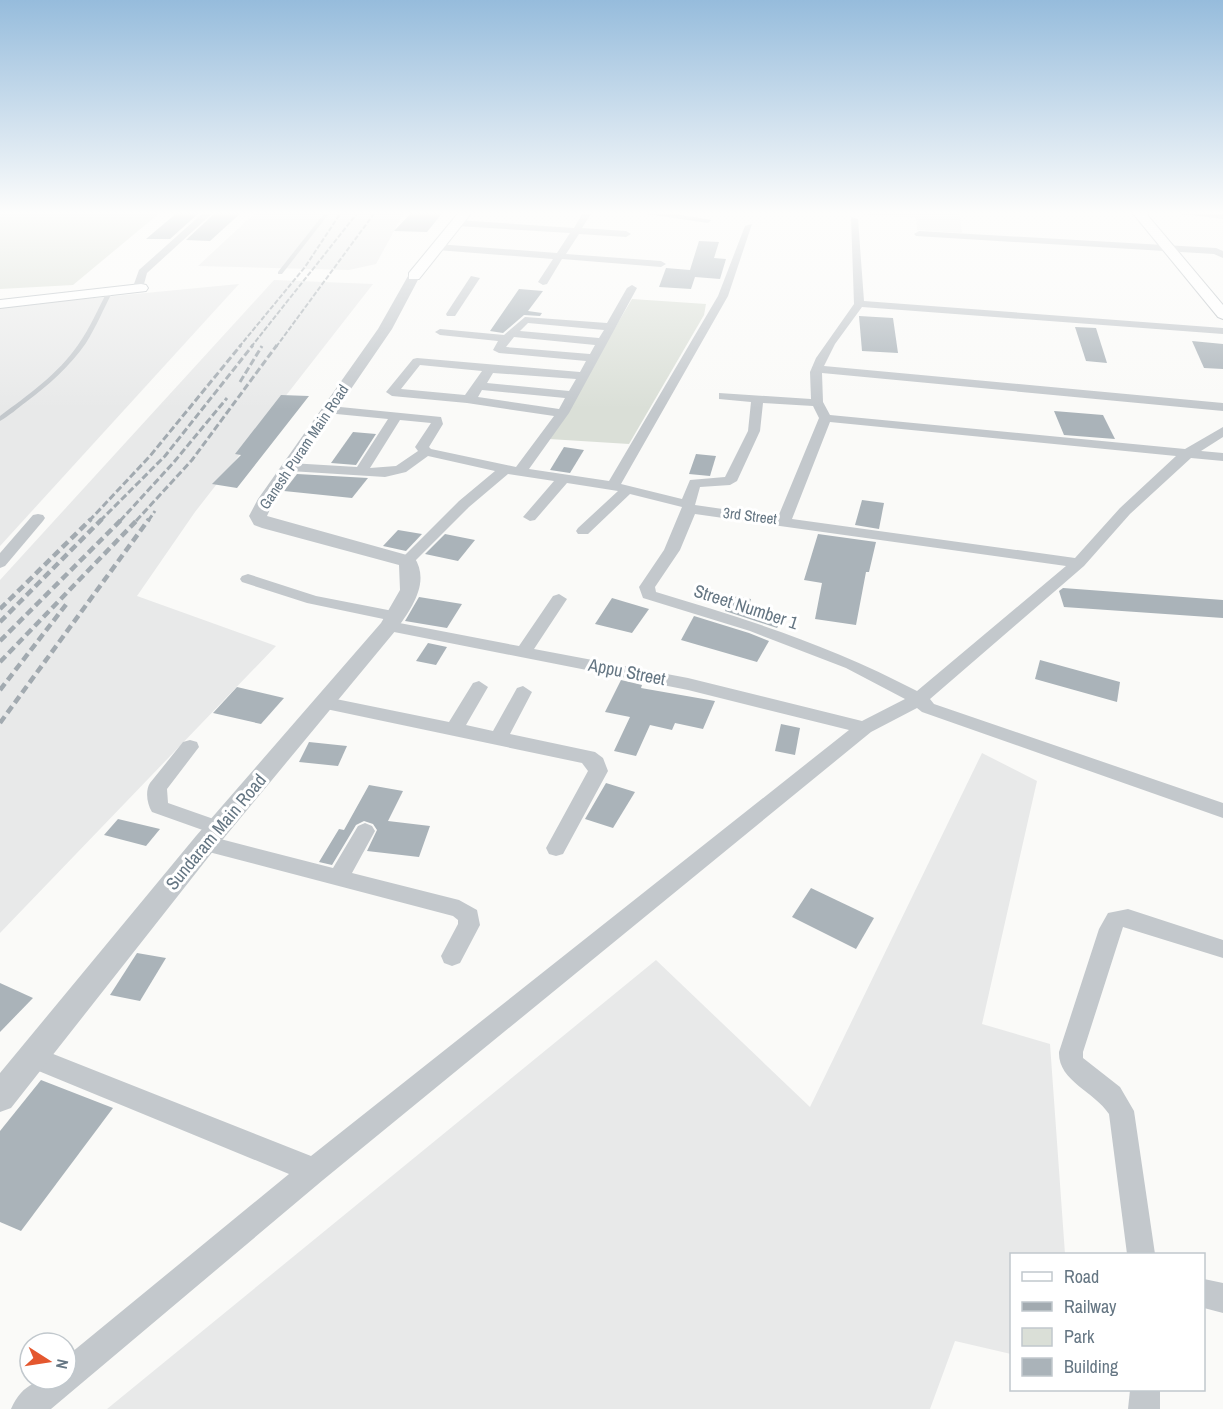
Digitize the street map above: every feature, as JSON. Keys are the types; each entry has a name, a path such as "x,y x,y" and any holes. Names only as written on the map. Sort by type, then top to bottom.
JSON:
{"main road":[{"path":"1191,277 1223,314"},
{"path":"0,302 109,293 140,286"},
{"path":"0,302 140,286"}],"street":[{"path":"140,277 140,286"},
{"name":"Ganesh Puram Main Road","path":"406,561 260,521 261,509 385,329 414,277"},
{"path":"543,282 546,277"},
{"path":"584,531 619,488 723,296 730,277"},
{"path":"825,418 816,403 815,376 824,348 859,304 857,277"},
{"path":"451,314 475,278"},
{"path":"522,471 523,464 563,413 632,288"},
{"path":"859,304 1223,331"},
{"path":"467,399 479,386 493,359 509,337 525,320 612,327"},
{"path":"440,332 603,342"},
{"path":"563,413 467,399 392,392 417,361 594,358"},
{"path":"493,359 584,376"},
{"path":"817,369 1223,407"},
{"path":"479,386 573,395"},
{"path":"723,396 816,403"},
{"path":"689,506 695,483 730,481 754,430 757,398"},
{"path":"290,467 394,472 426,452 422,447 437,424 437,420 330,410"},
{"path":"360,472 397,415"},
{"path":"825,418 1223,457"},
{"path":"784,520 825,418"},
{"path":"78,1367 314,1171 864,728 919,699 1079,563 1125,511 1188,453 1223,431"},
{"name":"3rd Street","path":"426,452 505,469 566,477 689,506 784,520 838,531 1079,563"},
{"path":"406,561 464,504 505,469"},
{"path":"531,517 566,477"},
{"name":"Street Number 1","path":"689,506 672,550 647,587 649,596 756,627 842,660 919,699"},
{"path":"0,563 38,518"},
{"name":"Sundaram Main Road","path":"0,1097 211,836 326,703 391,621 406,600 410,590 411,570 406,561"},
{"name":"Appu Street","path":"248,579 313,600 391,621 688,684 864,728"},
{"path":"524,651 559,598"},
{"path":"455,728 479,687"},
{"path":"499,738 523,692"},
{"path":"919,699 928,708 1223,811"},
{"path":"326,703 588,757 596,763 598,771 556,848"},
{"path":"190,747 158,788 159,807 211,836 339,877 459,909 469,916 469,925 452,956"},
{"path":"339,877 365,831"},
{"path":"1141,1253 1121,1111 1111,1095 1071,1063 1071,1052 1110,929 1116,919 1128,918 1223,949"},
{"path":"33,1057 314,1171"},
{"path":"1205,1294 1223,1298"},
{"path":"27,1409 49,1391"},
{"path":"1144,1409 1145,1391"}],"lane":[{"path":"0,419 43,386 73,357 109,293"}],"shaded area":[{"path":"274,280 373,284 195,512 137,596 276,646 0,933 0,580"},
{"path":"239,284 0,546 0,307"},
{"path":"982,753 1037,781 982,1024 1050,1044 1065,1253 1010,1253 1010,1354 955,1341 930,1409 107,1409 656,960 810,1107"}],"green space":[{"path":"0,277 83,277 73,285 0,289"},
{"path":"632,299 706,304 704,315 629,444 549,439"}],"building":[{"path":"663,277 721,277 720,279 695,277 691,289 659,287"},
{"path":"519,289 543,291 528,311 542,313 540,316 524,315 503,333 490,331"},
{"path":"859,316 893,318 898,353 862,351"},
{"path":"1075,327 1096,328 1107,363 1086,361"},
{"path":"1192,341 1223,344 1223,369 1204,368"},
{"path":"281,395 309,396 237,488 212,484 241,455 235,454"},
{"path":"1054,411 1103,415 1115,439 1064,435"},
{"path":"353,432 376,434 356,465 331,463"},
{"path":"564,447 584,450 570,473 550,470"},
{"path":"696,454 716,456 710,476 689,474"},
{"path":"297,474 368,478 352,498 284,491"},
{"path":"862,500 884,503 879,529 855,525"},
{"path":"398,530 422,534 406,551 383,546"},
{"path":"445,534 475,540 458,561 425,554"},
{"path":"818,534 876,542 869,572 866,572 856,625 815,619 822,583 804,580"},
{"path":"1063,588 1223,600 1223,618 1064,607 1059,591"},
{"path":"731,596 751,599 747,612 784,617 777,628 725,611"},
{"path":"419,597 462,604 447,628 405,621"},
{"path":"612,598 649,609 632,633 595,624"},
{"path":"694,616 769,641 757,662 681,640"},
{"path":"428,643 447,647 436,665 416,661"},
{"path":"1040,660 1120,682 1117,702 1035,679"},
{"path":"621,680 642,685 641,688 715,701 703,729 675,723 672,730 650,725 636,756 614,751 630,717 605,712"},
{"path":"237,687 284,698 261,724 213,713"},
{"path":"781,724 800,728 795,755 775,751"},
{"path":"309,742 347,746 338,766 299,762"},
{"path":"606,783 635,792 613,828 585,819"},
{"path":"369,785 403,791 388,821 430,826 419,857 367,851 377,830 373,824 364,821 356,825 332,865 319,862 339,829 344,830"},
{"path":"118,819 160,829 146,846 104,835"},
{"path":"811,888 874,918 856,949 792,917"},
{"path":"137,953 166,958 140,1001 110,995"},
{"path":"0,983 33,998 0,1032"},
{"path":"41,1080 113,1108 21,1231 0,1222 0,1131"}],"railway":[{"path":"239,347 297,277"},
{"path":"251,347 307,277"},
{"path":"276,347 328,277"},
{"path":"89,521 150,456 241,345"},
{"path":"102,519 165,456 253,345"},
{"path":"136,521 192,460 277,345"},
{"path":"240,382 262,346"},
{"path":"120,521 174,462 227,398"},
{"path":"148,521 155,511"},
{"path":"0,622 102,519"},
{"path":"0,662 138,519"},
{"path":"0,723 149,519"},
{"path":"0,609 89,521"},
{"path":"0,641 120,521"},
{"path":"0,690 68,602"}]}
